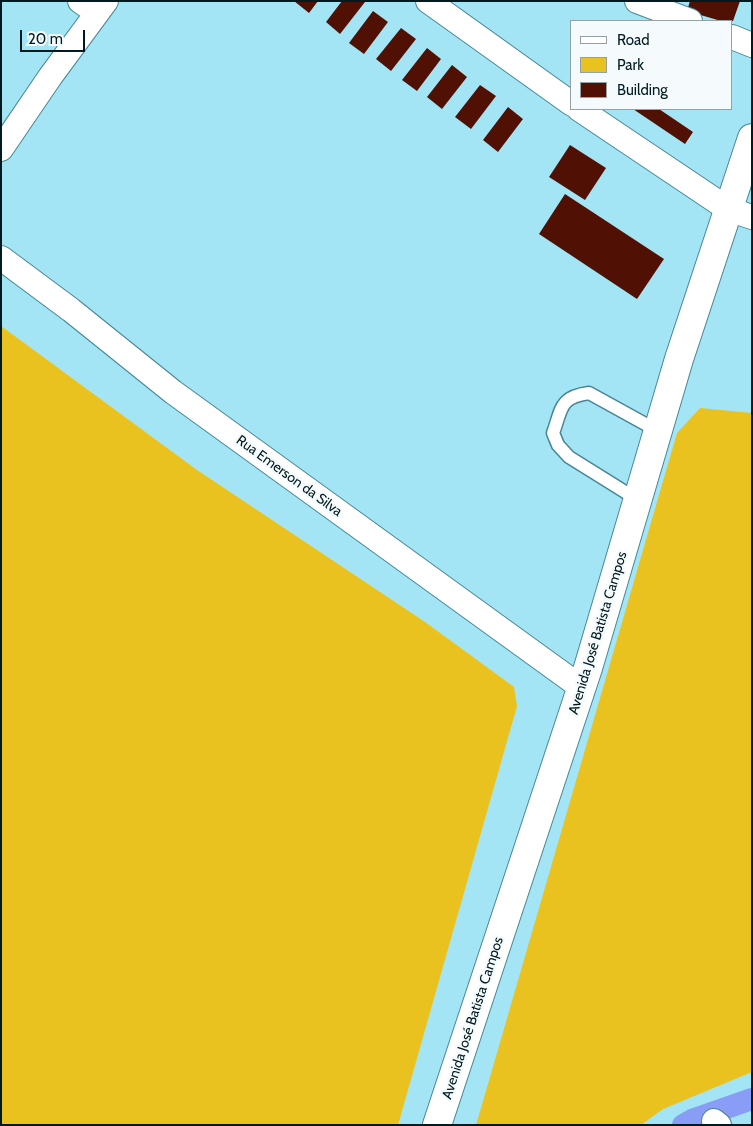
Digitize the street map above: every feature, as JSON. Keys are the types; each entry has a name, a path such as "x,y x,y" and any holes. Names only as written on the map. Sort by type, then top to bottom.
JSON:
{"street":[{"path":"428,1 570,103"},
{"path":"637,1 687,20"},
{"path":"1,148 94,5"},
{"path":"733,37 752,45"},
{"path":"581,110 740,213"},
{"name":"Avenida José Batista Campos","path":"437,1125 582,688 688,331 740,213 752,138"},
{"name":"Rua Emerson da Silva","path":"1,258 71,310 173,392 582,688"}],"lane":[{"path":"638,500 569,457 558,445 553,433 565,401 576,395 589,393 658,431"}],"green space":[{"path":"1,326 197,470 425,622 514,687 517,706 398,1125 1,1125"},
{"path":"700,408 752,413 752,1072 663,1109 641,1125 476,1125 677,433"}],"building":[{"path":"294,1 318,1 309,13"},
{"path":"342,1 365,2 340,34 326,22"},
{"path":"690,1 740,1 733,21 718,20 687,11"},
{"path":"373,11 388,22 364,54 349,43"},
{"path":"401,28 416,39 391,71 376,59"},
{"path":"427,48 441,59 417,91 402,80"},
{"path":"452,65 467,77 442,109 427,97"},
{"path":"480,85 496,96 471,129 455,117"},
{"path":"508,107 523,119 498,152 483,140"},
{"path":"634,110 660,110 693,132 685,144"},
{"path":"570,145 606,168 585,200 549,177"},
{"path":"565,194 664,259 637,299 539,234"}],"waterway":[{"path":"683,1125 692,1120 752,1099"}]}
